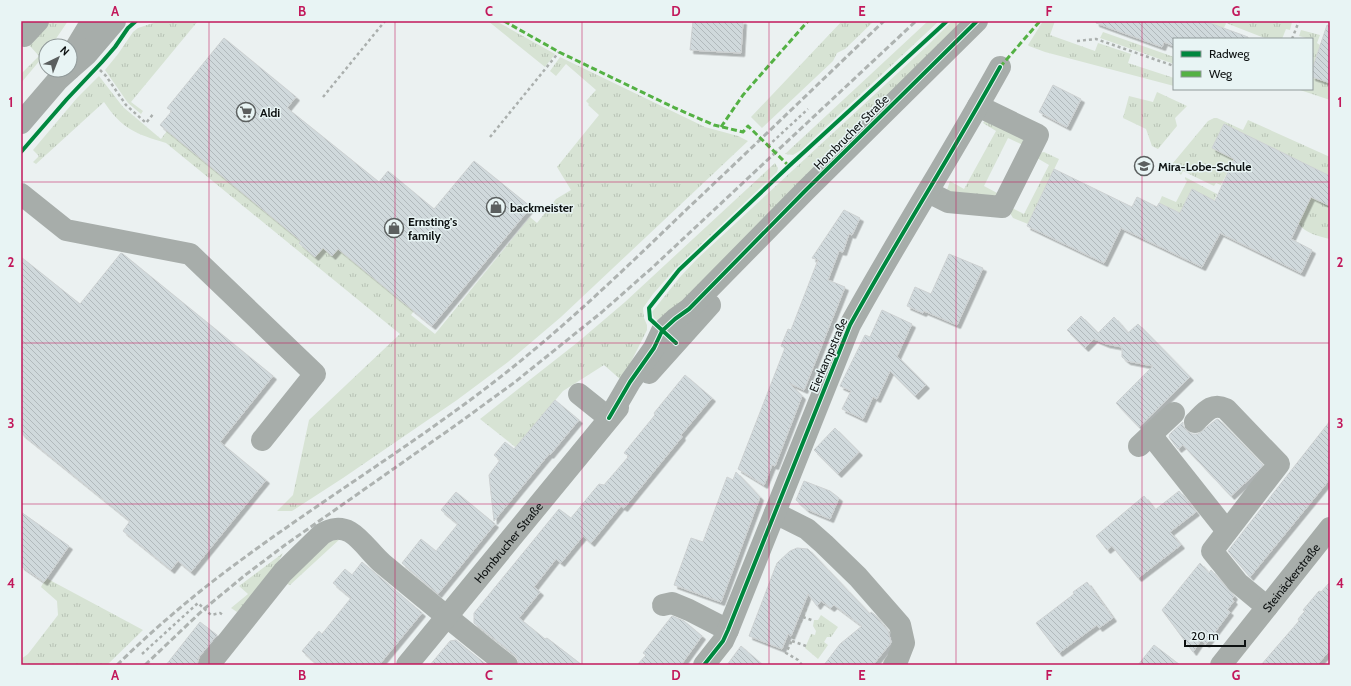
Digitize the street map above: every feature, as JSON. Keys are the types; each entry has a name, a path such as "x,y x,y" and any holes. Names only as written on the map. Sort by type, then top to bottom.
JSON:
{"street":[{"path":"78,45 92,21"},
{"path":"78,62 86,55 115,21"},
{"name":"Hombrucher Straße","path":"407,665 608,418 630,382 654,348 662,331 689,309 806,190 977,21"},
{"name":"Eierkampstraße","path":"704,665 723,641 728,630 850,325 872,284 928,192 1000,67"},
{"path":"21,123 61,78"},
{"path":"928,192 948,202 1002,206 1038,135 978,106"},
{"path":"21,194 66,230 190,254 315,374 262,440"},
{"path":"579,394 608,418"},
{"path":"1195,422 1212,407 1219,405 1226,409 1279,464 1212,551 1238,583 1267,607"},
{"path":"1174,413 1145,441 1227,531"},
{"path":"775,513 807,529 824,544 858,577 900,624 904,643 894,665"},
{"path":"209,665 283,572 322,534 337,528 354,535 377,559 446,617 507,665"},
{"name":"Steinäckerstraße","path":"1222,665 1330,528"},
{"path":"663,605 672,603 690,610 728,630"}],"path":[{"path":"323,97 385,21"},
{"path":"1292,38 1299,21"},
{"path":"1077,41 1096,40 1173,66"},
{"path":"490,137 559,52"},
{"path":"106,76 126,105 146,123 154,113"},
{"path":"768,146 808,108"},
{"path":"802,665 798,660 786,653 803,617 809,600"},
{"path":"142,654 198,603 211,615 220,613 238,628"},
{"path":"803,617 814,621"},
{"path":"792,641 806,646"}],"green space":[{"path":"49,21 68,21 56,38 38,38 38,55 29,45"},
{"path":"159,21 198,21 131,102 143,111 141,114 128,103 105,70 133,32 138,28"},
{"path":"488,21 496,21 555,54 545,67"},
{"path":"842,21 874,21 845,49 837,53 833,61 762,128 751,117"},
{"path":"928,21 939,21 801,150 793,155 785,154"},
{"path":"952,21 962,21 662,324 654,318 652,312 680,277 697,259"},
{"path":"1043,21 1055,21 1050,35 1095,51 1098,43 1131,54 1128,63 1173,78 1173,86 1045,52 1028,45"},
{"path":"1204,21 1292,22 1290,30 1286,29 1282,38 1264,38 1226,23 1224,28"},
{"path":"1301,30 1320,35 1317,43 1320,45 1313,67 1313,38 1299,36"},
{"path":"1326,30 1330,48 1320,45"},
{"path":"1103,32 1173,57 1173,64 1100,38"},
{"path":"38,57 38,63 21,83 21,74"},
{"path":"560,57 705,127 738,136 748,141 561,317 508,362 457,400 292,511 277,511 293,495 309,420 400,334 166,143 146,137 130,129 117,119 104,102 36,164 33,162 39,156 33,150 77,98 99,76 123,107 161,139 167,131 301,241 299,244 315,257 323,248 332,256 338,249 414,311 411,315 435,334 530,217 537,223 556,199 571,190 557,167 599,115 588,105 589,104 586,101 596,90 566,64 556,76 550,71"},
{"path":"1313,77 1330,83 1330,100 1300,90 1313,90"},
{"path":"1157,92 1187,106 1175,118 1177,126 1158,149 1152,146 1146,129 1123,118 1129,96 1153,102"},
{"path":"1214,118 1243,130 1248,120 1330,157 1330,176 1224,124 1212,148 1234,159 1221,185 1216,183 1214,186 1183,171 1181,175 1173,166 1173,163 1208,121"},
{"path":"986,119 1023,138 1023,145 1008,138 984,186 999,194 997,196 946,193 950,181 964,189 996,131 983,123"},
{"path":"1044,152 1059,159 1028,224 1013,218 1010,213 1012,208 1024,214 1049,165 1037,158 1040,153"},
{"path":"775,163 778,168 777,172 675,269 653,294 643,308 647,330 627,370 620,379 604,365 563,391 527,434 519,450 480,419 578,342 625,302"},
{"path":"1185,177 1217,194 1214,201 1192,189 1180,213 1159,203 1162,196 1176,202 1187,181"},
{"path":"1311,197 1330,206 1330,239 1308,232 1298,223"},
{"path":"341,538 290,585 287,584 323,542"},
{"path":"283,553 271,576 237,612 231,608 248,594 239,586"},
{"path":"46,578 143,630 107,665 21,665 21,659 28,654 58,615 57,601 41,587"},
{"path":"821,615 838,627 831,637 827,637 824,642 828,645 818,659 805,648 811,634 815,635 816,631 813,626 814,620 818,620"}],"building":[{"path":"693,21 743,21 741,53 690,50"},
{"path":"1096,21 1204,21 1248,38 1173,38 1173,46 1164,42 1162,47 1096,23"},
{"path":"1327,25 1330,26 1330,83 1313,77 1313,67"},
{"path":"224,38 296,97 287,108 379,182 388,171 434,209 474,161 531,207 432,326 338,249 332,256 323,248 315,257 299,243 301,241 160,125 172,111 167,108"},
{"path":"1053,85 1081,99 1067,127 1039,112"},
{"path":"1224,124 1330,176 1330,206 1311,197 1291,239 1312,250 1301,273 1220,233 1202,267 1121,228 1104,263 1027,226 1054,169 1132,207 1137,197 1157,207 1159,203 1180,213 1192,189 1215,201 1234,159 1212,148"},
{"path":"844,210 860,218 852,235 849,234 843,252 839,251 828,280 845,287 804,390 789,383 802,396 775,466 772,465 764,485 738,469 785,348 781,346 788,329 791,330 818,260 812,258"},
{"path":"121,253 273,376 220,442 266,480 191,572 178,561 171,570 123,531 130,521 21,433 21,257 80,304"},
{"path":"949,254 983,268 957,325 924,311 923,313 907,306 915,287 931,294"},
{"path":"882,310 912,324 897,356 926,385 915,396 890,371 877,399 873,397 863,419 842,409 851,391 840,386 865,335 870,337"},
{"path":"1081,316 1098,333 1114,317 1128,333 1138,324 1190,377 1139,427 1116,403 1153,366 1127,361 1122,357 1122,347 1106,344 1094,339 1085,348 1067,330"},
{"path":"685,375 712,398 624,508 621,506 591,543 583,536 561,563 556,559 534,587 540,592 519,618 545,639 547,638 582,665 519,665 515,655 474,623 474,613 559,509 571,518 599,484 604,485 629,456 624,453"},
{"path":"555,400 579,420 494,521 489,475 500,460 494,455 505,442 514,449"},
{"path":"1217,419 1263,465 1231,496 1183,445 1178,449 1169,437 1170,434 1183,422 1183,426 1187,431 1192,434 1198,434"},
{"path":"1330,421 1330,479 1250,577 1228,551"},
{"path":"835,428 859,452 838,474 814,450"},
{"path":"736,472 760,497 721,602 674,585 691,538 703,542 727,477 733,480"},
{"path":"804,481 830,491 839,498 830,519 806,509 796,500"},
{"path":"1179,491 1196,512 1170,532 1181,545 1138,578 1112,546 1107,550 1096,536 1144,496 1155,510"},
{"path":"456,492 495,524 438,594 402,563 421,539 436,551 458,524 441,510"},
{"path":"21,512 69,546 44,582 21,566"},
{"path":"797,548 808,549 870,614 871,612 874,614 888,631 891,642 873,665 824,665 840,644 862,626 834,605 831,608 821,601 817,606 808,594 791,636 788,634 782,649 749,636 777,563 790,551"},
{"path":"362,562 422,613 379,665 318,665 302,651 319,631 322,634 351,598 333,583 345,569 352,575"},
{"path":"1200,563 1209,573 1211,570 1234,596 1232,599 1234,601 1227,610 1230,612 1206,644 1201,640 1193,652 1162,610"},
{"path":"1087,582 1113,618 1099,628 1097,625 1059,653 1036,623 1074,594 1073,592"},
{"path":"1330,582 1330,650 1317,665 1261,665 1299,621 1298,619 1305,611 1303,610 1319,591 1321,592"},
{"path":"672,616 684,621 702,636 681,665 637,665 646,655 643,653"},
{"path":"200,622 217,635 199,657 197,665 166,665"},
{"path":"456,640 487,665 430,665 450,641"},
{"path":"1154,645 1180,665 1138,665"},
{"path":"741,646 763,665 727,665"}],"railway":[{"path":"117,665 181,607 214,580 280,532 444,419 531,352 577,313 621,272 884,21"},
{"path":"145,665 204,609 244,576 285,545 515,382 602,312 653,267 916,21"}],"marked path":[{"path":"504,21 559,52 675,108 714,125 743,132 748,126 789,166"},
{"path":"721,127 743,95 808,21"},
{"path":"1000,67 1040,21"}],"cycle path":[{"path":"21,152 67,99 102,62 115,47 128,28 136,21"},
{"path":"676,343 650,319 649,308 679,270 789,166 947,21"},
{"path":"609,418 630,382 654,348 662,331 689,309 806,190 977,21"},
{"path":"704,665 723,641 728,630 850,325 1000,67"}],"place":[{"name":"Aldi","path":"246,112"},
{"name":"Mira-Lobe-Schule","path":"1144,166"},
{"name":"backmeister","path":"496,207"},
{"name":"Ernsting's family","path":"394,228"}]}
